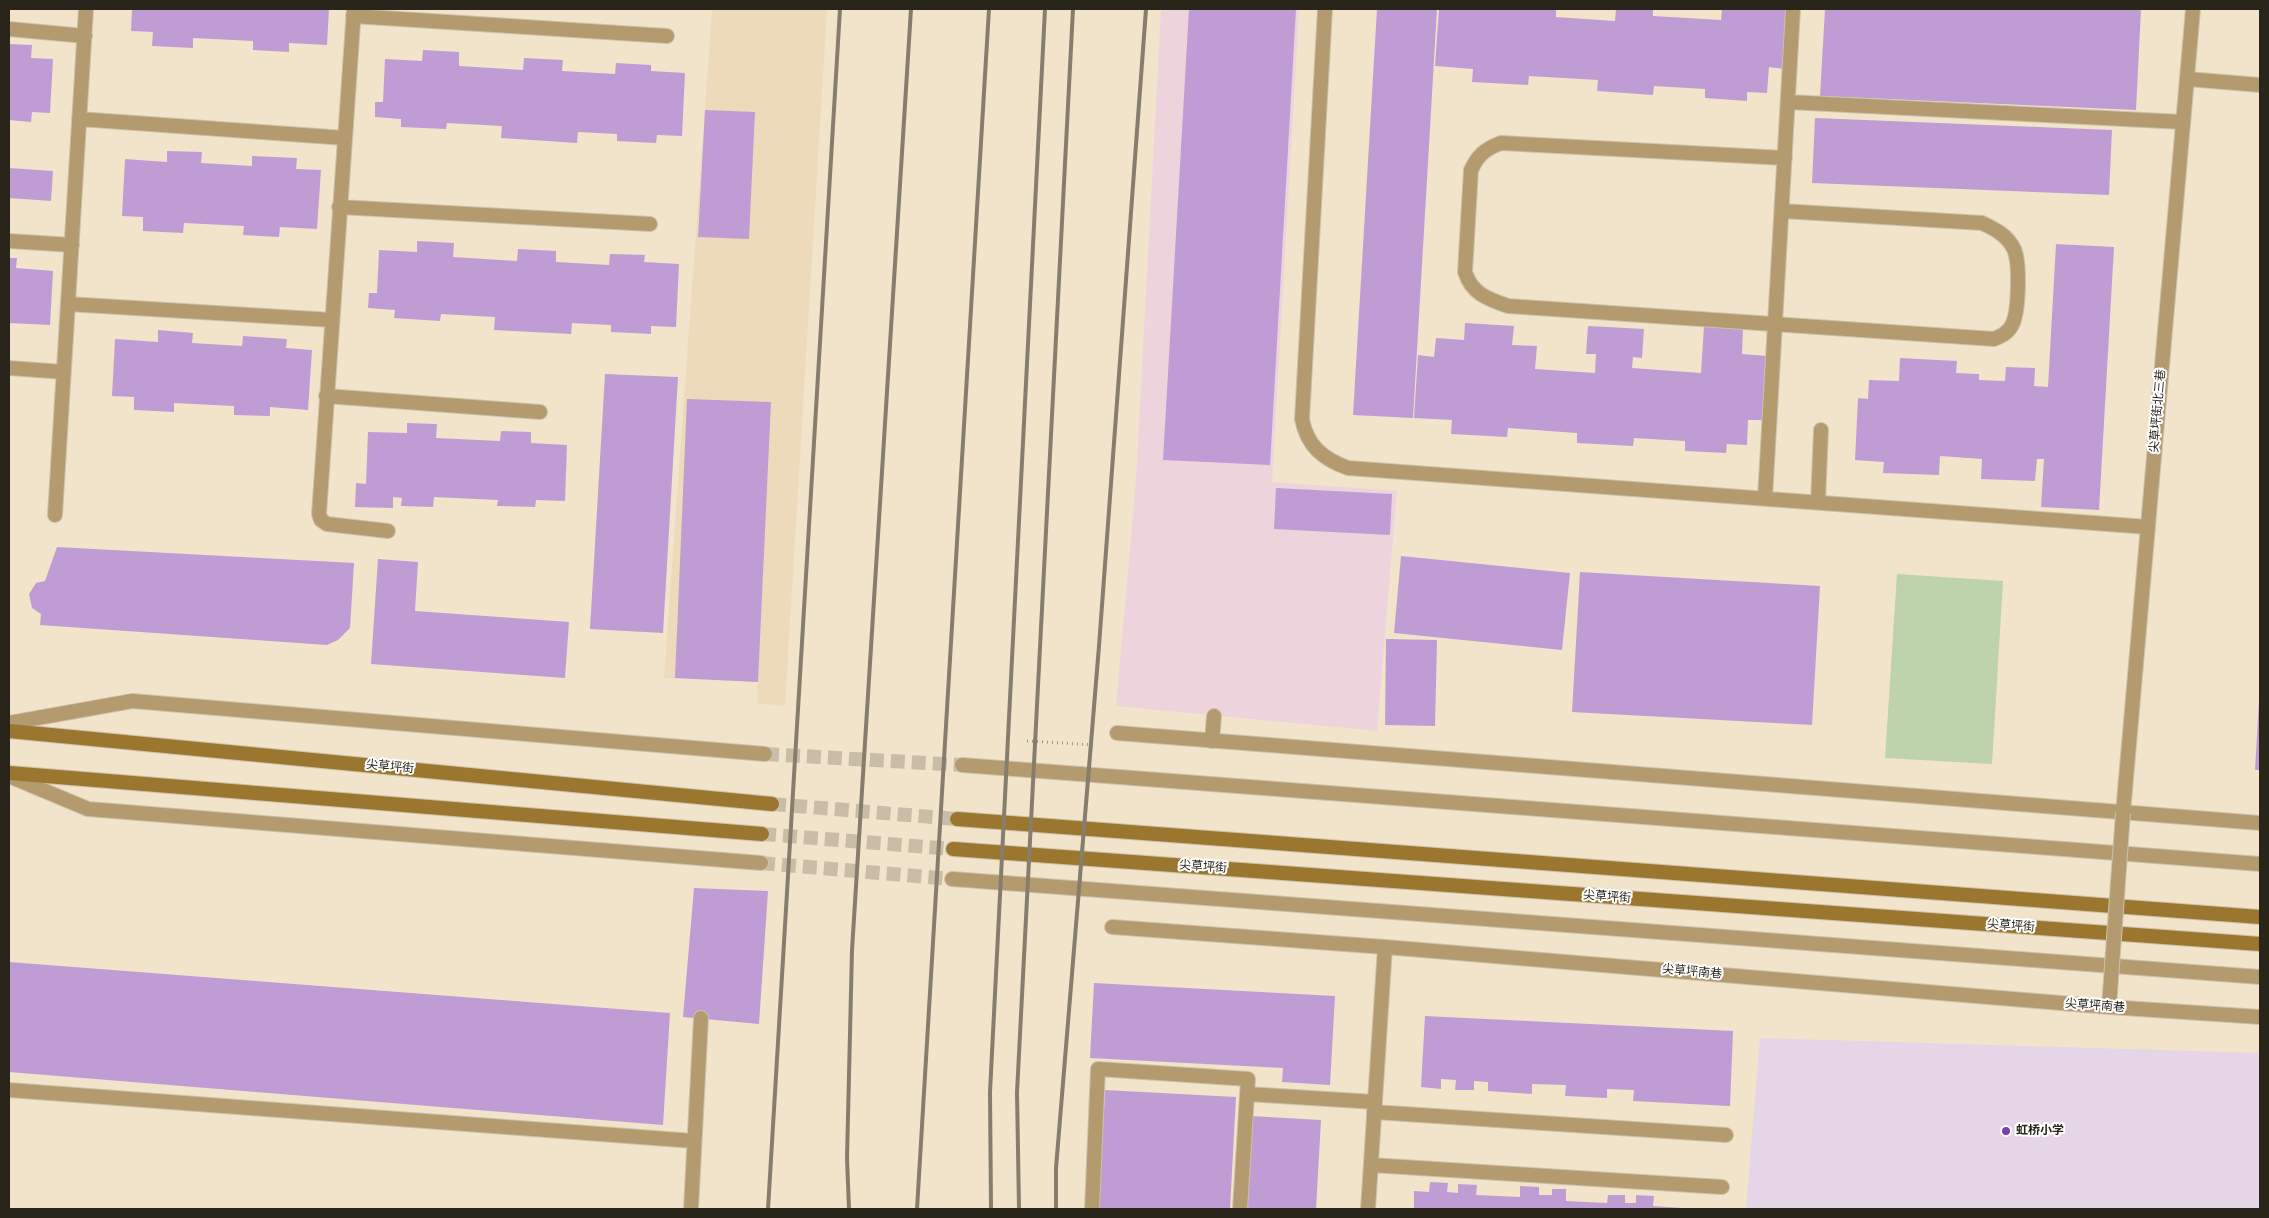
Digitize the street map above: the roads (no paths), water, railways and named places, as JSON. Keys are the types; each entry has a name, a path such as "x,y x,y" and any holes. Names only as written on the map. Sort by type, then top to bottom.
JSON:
{"main road":[{"name":"尖草坪街","path":"9,731 772,804"},
{"path":"9,775 762,834"},
{"path":"956,818 2260,917"},
{"name":"尖草坪街","path":"953,849 2260,944"}],"street":[{"path":"55,515 86,9"},
{"path":"1325,9 1302,419 1304,431 1311,445 1320,454 1348,468 2148,527"},
{"path":"1765,498 1793,9"},
{"name":"尖草坪街北三巷","path":"2109,1007 2123,813 2184,122 2192,9"},
{"path":"388,531 327,524 321,520 318,514 354,12 667,36"},
{"path":"9,30 85,36"},
{"path":"2187,79 2260,84"},
{"path":"1788,102 2184,122"},
{"path":"79,119 345,138"},
{"path":"1782,211 1982,223 1997,230 2007,239 2014,250 2017,264 2015,319 2011,328 2004,335 1994,339 1775,322 1508,306 1477,293 1468,283 1466,272 1470,170 1486,148 1510,142 1785,158"},
{"path":"340,208 650,224"},
{"path":"9,241 72,245"},
{"path":"68,304 332,320"},
{"path":"9,368 64,372"},
{"path":"326,396 540,412"},
{"path":"1818,502 1821,430"},
{"path":"9,723 132,701 765,754"},
{"path":"1212,741 1214,716"},
{"path":"1117,734 2260,823"},
{"path":"962,765 2260,864"},
{"path":"9,775 88,809 761,863"},
{"path":"952,879 2260,977"},
{"name":"尖草坪南巷","path":"1112,927 1385,947 2109,1007 2260,1017"},
{"path":"1368,1209 1385,947"},
{"path":"691,1209 701,1018"},
{"path":"1092,1209 1098,1069 1248,1079 1240,1209"},
{"path":"9,1090 694,1141"},
{"path":"1247,1094 1374,1107 1726,1135"},
{"path":"1371,1165 1722,1187"}],"tunnel":[{"path":"765,754 962,765"},
{"path":"772,804 957,819"},
{"path":"762,834 953,849"},
{"path":"761,863 952,879"}],"railway":[{"path":"768,1209 840,9"},
{"path":"849,1209 847,1158 852,950 911,9"},
{"path":"917,1209 989,9"},
{"path":"991,1209 990,1092 1045,9"},
{"path":"1019,1209 1017,1092 1073,9"},
{"path":"1056,1209 1056,1168 1099,646 1146,9"}],"place":[{"name":"虹桥小学","path":"2006,1131"}]}
